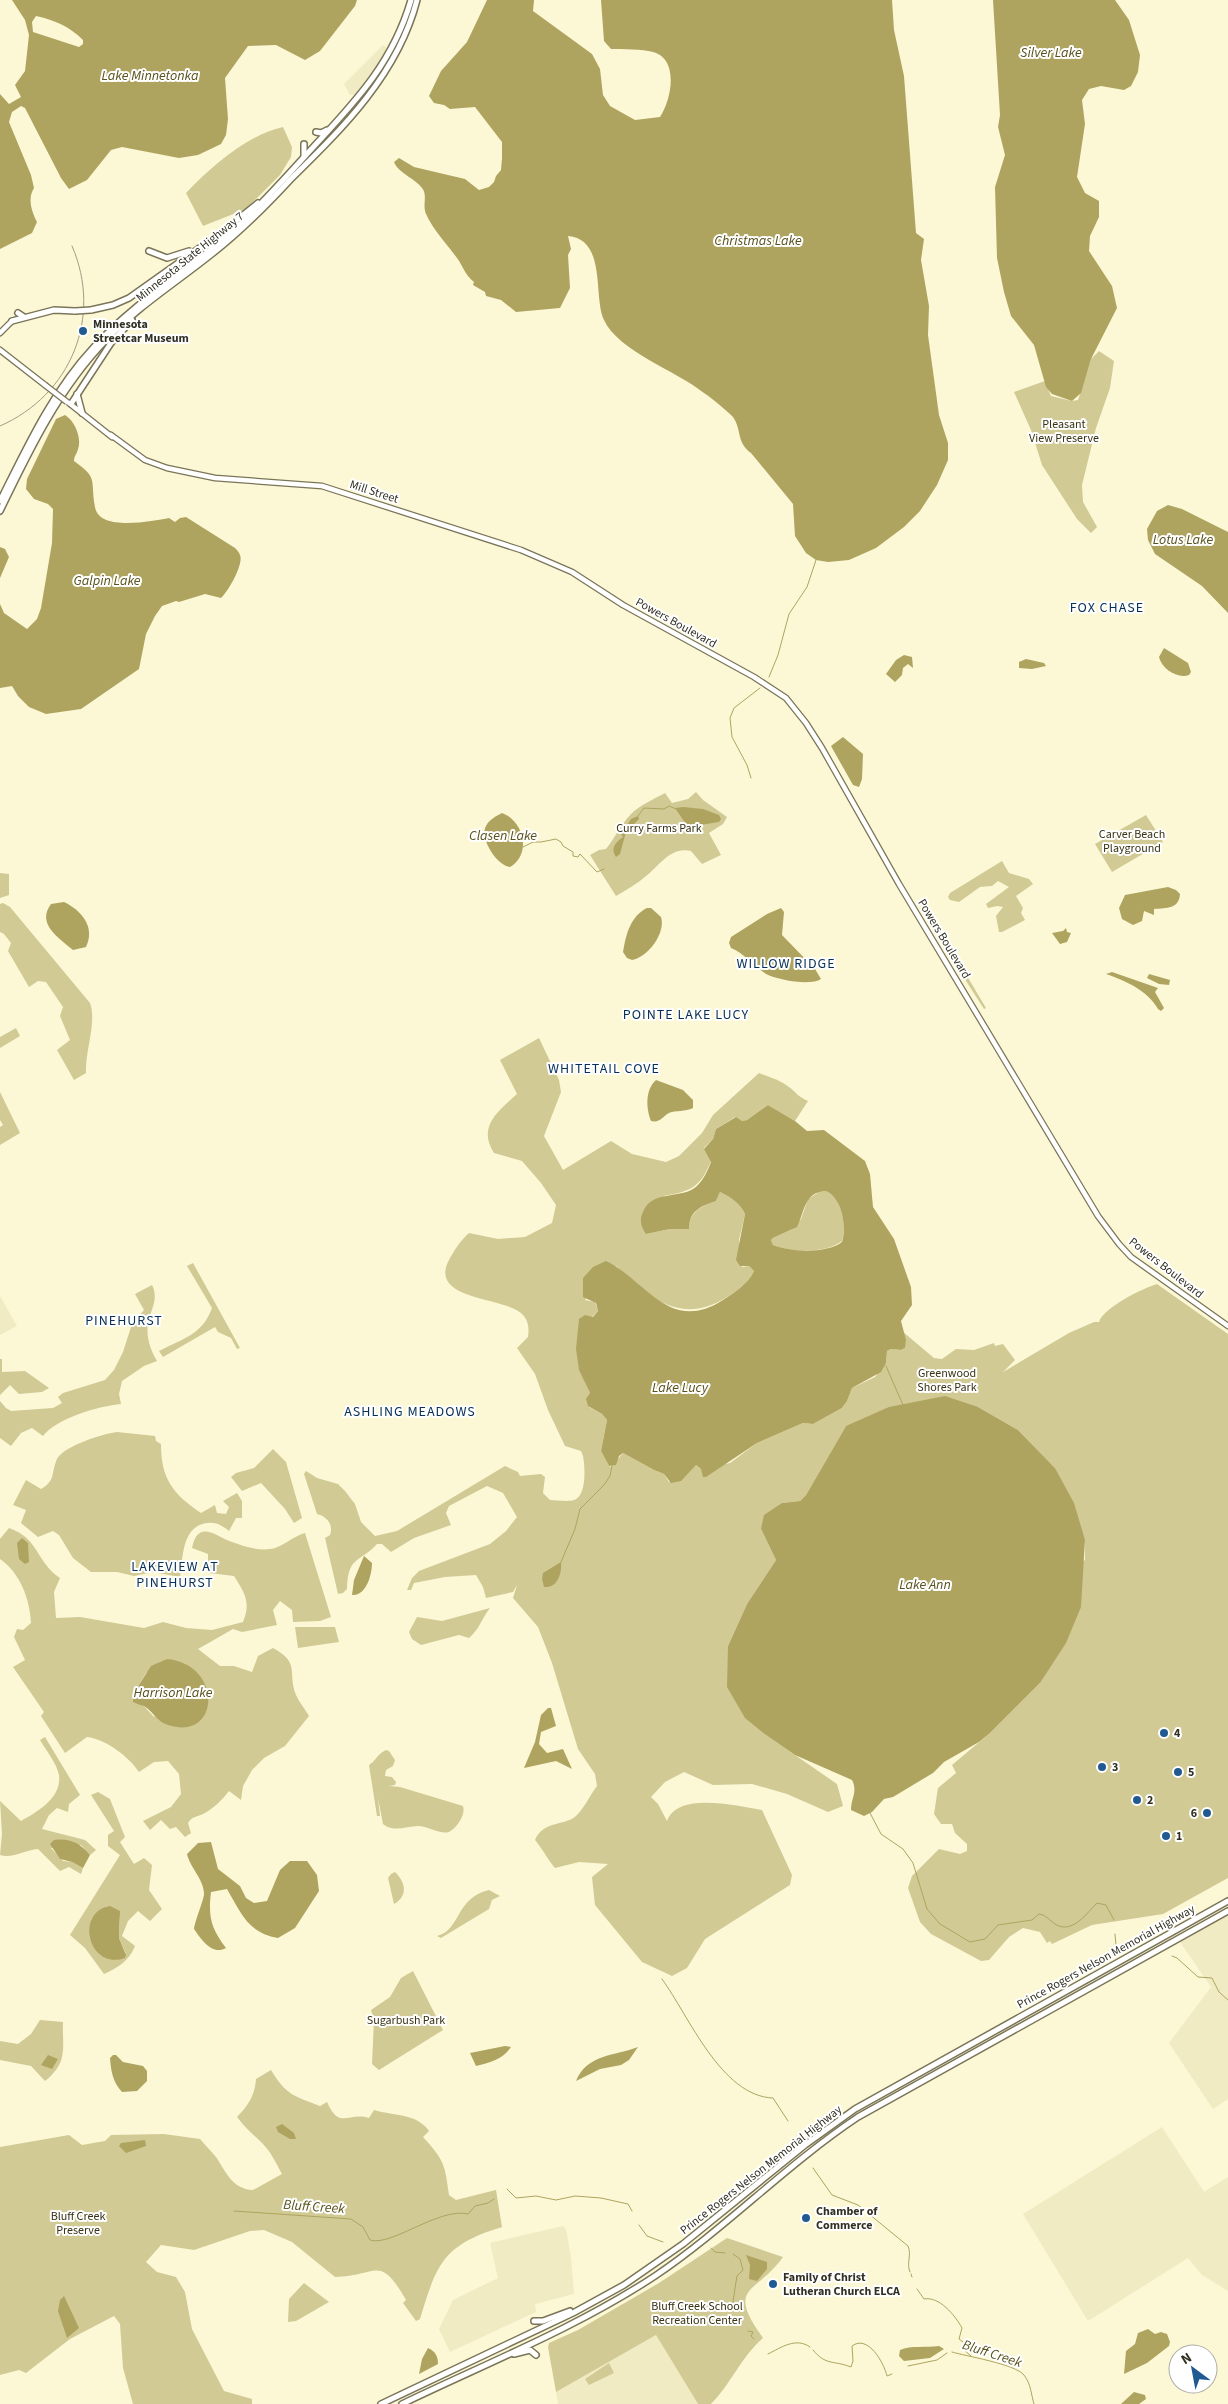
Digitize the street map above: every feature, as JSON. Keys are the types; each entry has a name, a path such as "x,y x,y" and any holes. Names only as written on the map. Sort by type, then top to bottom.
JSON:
{"main road":[{"name":"Minnesota State Highway 7","path":"0,502 51,404 93,347 136,307 233,231 337,122 364,92 387,58 411,0"},
{"name":"Minnesota State Highway 7","path":"0,511 35,441 75,376 113,333 214,253 253,218 358,108 392,63 407,30 416,0"},
{"path":"316,132 323,132 337,122"},
{"path":"303,158 306,152 304,144"},
{"path":"1,329 12,321 54,310 91,310 123,301 222,232 274,190"},
{"path":"149,251 167,258 176,257 222,232"},
{"path":"69,403 111,343 159,295"},
{"path":"18,313 24,317"},
{"name":"Mill Street","path":"0,350 145,460 167,468 215,478 322,486 354,495 521,550 572,572 611,598"},
{"path":"77,394 82,413"},
{"name":"Powers Boulevard","path":"611,598 754,677 786,698 795,708 822,748 904,891 1098,1216 1119,1244 1132,1256 1228,1326"},
{"name":"Prince Rogers Nelson Memorial Highway","path":"381,2404 594,2302 676,2250 812,2139 855,2109 1228,1901"},
{"name":"Prince Rogers Nelson Memorial Highway","path":"402,2404 594,2312 655,2275 697,2245 825,2140 870,2110 1228,1911"},
{"path":"534,2321 543,2321 594,2302"},
{"path":"485,2364 527,2350 536,2355"}],"shaded area":[{"path":"383,45 388,49 375,70 356,95 350,95 344,84"},
{"path":"0,1296 17,1326 0,1335"},
{"path":"1228,1911 1228,2099 1213,2109 1169,2043 1211,1987 1178,1939"},
{"path":"1162,2127 1204,2192 1228,2177 1228,2291 1202,2275 1188,2258 1088,2321 1023,2214"},
{"path":"563,2226 566,2229 571,2257 574,2294 535,2304 536,2312 450,2352 439,2329 453,2300 498,2278 490,2243"},
{"path":"656,2335 698,2404 558,2404 556,2392"}],"green space":[{"path":"283,127 292,147 291,157 280,175 246,209 203,226 186,193 230,153 256,137"},
{"name":"Pleasant View Preserve","path":"1099,351 1114,361 1110,388 1096,428 1082,485 1083,502 1097,527 1091,533 1077,519 1042,465 1031,430 1014,392 1045,381 1051,396 1072,401 1078,400 1091,359"},
{"name":"Curry Farms Park","path":"696,792 703,800 727,817 723,824 709,833 721,855 702,864 691,851 678,851 666,858 639,882 616,896 590,855 599,850 606,849 627,818 643,805 665,793 672,803 688,799"},
{"name":"Carver Beach Playground","path":"1146,815 1163,842 1112,872 1095,844"},
{"path":"1002,861 1009,873 1029,879 1033,884 1016,896 1023,908 1021,913 1025,920 999,932 996,916 1003,907 988,908 986,904 1009,887 998,881 992,886 980,887 959,902 950,900 948,897 950,893"},
{"path":"0,873 9,874 9,895 0,898"},
{"path":"3,903 10,907 90,1003 92,1028 86,1073 74,1080 57,1050 70,1040 60,1016 63,1007 46,982 38,981 29,987 8,951 11,943 0,932 0,904"},
{"path":"961,966 986,1008 984,1009 959,970 958,967"},
{"path":"16,1028 20,1036 0,1048 0,1037"},
{"name":"Greenwood Shores Park","path":"539,1038 559,1080 561,1092 544,1136 563,1170 611,1141 632,1154 666,1162 679,1156 702,1133 713,1115 759,1073 782,1082 808,1101 795,1121 768,1105 747,1120 742,1121 735,1117 716,1129 713,1139 704,1148 711,1161 703,1177 694,1187 688,1190 664,1196 646,1234 670,1229 688,1229 691,1218 697,1210 716,1201 720,1192 738,1204 745,1214 739,1240 742,1267 749,1266 754,1271 742,1286 727,1297 711,1305 695,1309 681,1308 653,1298 616,1266 585,1300 595,1302 598,1311 591,1318 584,1380 590,1393 589,1407 602,1414 607,1420 601,1451 611,1467 623,1453 664,1474 669,1482 696,1465 701,1469 730,1463 757,1443 803,1423 813,1424 842,1408 852,1388 875,1377 886,1363 887,1351 905,1348 902,1331 934,1358 942,1359 956,1349 974,1350 994,1343 995,1346 1003,1344 1015,1360 1003,1372 1069,1333 1094,1322 1099,1322 1115,1305 1157,1284 1228,1334 1228,1878 1163,1914 1092,1925 1052,1944 1050,1941 1047,1943 1040,1932 1023,1928 1009,1937 989,1960 981,1961 931,1934 920,1922 908,1888 912,1876 939,1849 960,1854 967,1851 967,1844 955,1833 952,1824 941,1824 934,1814 938,1788 956,1773 952,1765 990,1733 1040,1683 1082,1562 1085,1560 1085,1540 1055,1468 1018,1430 978,1407 846,1426 806,1495 800,1501 782,1503 761,1529 776,1560 747,1604 728,1646 766,1735 837,1784 843,1806 828,1812 787,1794 752,1784 713,1785 684,1772 665,1782 651,1797 658,1804 667,1821 673,1812 683,1806 695,1803 724,1804 762,1810 792,1875 790,1885 705,1939 687,1968 672,1976 642,1962 595,1905 592,1877 608,1864 579,1862 555,1868 535,1840 549,1826 567,1821 577,1815 597,1786 595,1774 578,1749 552,1663 538,1627 513,1598 517,1585 513,1592 486,1598 483,1587 476,1575 445,1577 414,1583 411,1590 407,1590 412,1578 419,1571 490,1544 506,1531 517,1517 503,1493 487,1486 449,1506 446,1513 451,1525 414,1538 391,1552 382,1544 377,1544 352,1565 347,1589 343,1593 338,1594 325,1538 330,1535 331,1527 326,1519 317,1514 304,1474 306,1471 317,1478 338,1484 355,1504 361,1522 375,1536 397,1531 505,1466 518,1472 520,1476 541,1474 545,1477 543,1493 550,1500 574,1500 581,1493 584,1461 581,1451 565,1446 548,1410 535,1374 517,1348 528,1337 528,1326 525,1318 514,1309 471,1296 458,1290 449,1283 445,1272 452,1254 469,1233 498,1239 525,1237 552,1223 556,1205 541,1183 522,1161 494,1153 489,1144 488,1135 492,1120 517,1094 500,1060"},
{"path":"0,1092 20,1133 0,1145 0,1127 3,1125 0,1120"},
{"path":"826,1191 836,1200 842,1213 844,1228 842,1241 818,1250 789,1249 773,1245 771,1240 773,1238 793,1229 801,1219 808,1199 819,1192"},
{"path":"193,1263 240,1348 237,1349 231,1338 218,1332 215,1327 163,1357 159,1351 191,1335 203,1324 212,1308 187,1266"},
{"path":"152,1285 155,1299 148,1323 148,1338 157,1361 144,1366 122,1381 119,1394 121,1404 101,1407 68,1418 43,1436 32,1428 21,1433 11,1446 0,1438 0,1401 11,1411 53,1408 62,1403 58,1397 63,1393 105,1380 114,1370 123,1352 132,1324 144,1310 135,1294"},
{"path":"0,1359 2,1359 2,1372 25,1371 49,1388 42,1392 19,1394 10,1385 0,1395"},
{"path":"117,1432 155,1436 156,1441 161,1444 163,1467 170,1485 183,1499 201,1513 215,1505 217,1513 226,1514 229,1507 223,1501 237,1493 242,1501 242,1518 236,1518 229,1531 224,1527 211,1523 199,1525 193,1529 185,1543 180,1577 153,1572 134,1576 117,1572 91,1572 73,1558 59,1535 53,1531 38,1537 21,1523 26,1510 13,1505 26,1480 41,1489 49,1483 57,1459 61,1454 75,1445 102,1435"},
{"path":"273,1449 286,1462 302,1518 294,1523 285,1509 261,1483 242,1491 231,1477 236,1473 254,1468"},
{"path":"9,1528 27,1538 46,1565 60,1578 54,1592 56,1618 80,1617 144,1628 163,1622 186,1628 212,1630 243,1622 247,1604 244,1593 234,1576 209,1573 211,1563 208,1562 208,1554 192,1548 199,1534 209,1532 241,1545 255,1549 265,1549 279,1546 305,1533 331,1617 320,1621 293,1622 292,1610 280,1601 273,1610 277,1625 242,1632 233,1629 198,1649 220,1666 234,1666 252,1672 258,1656 273,1648 282,1653 292,1668 296,1695 309,1716 285,1746 264,1758 252,1770 243,1786 241,1800 229,1791 212,1808 193,1818 188,1823 191,1833 185,1837 176,1827 170,1829 161,1820 150,1830 143,1821 171,1807 181,1794 179,1774 168,1761 154,1762 139,1772 129,1760 116,1750 94,1738 87,1737 65,1753 41,1716 44,1712 13,1667 25,1660 14,1637 17,1629 23,1630 31,1623 29,1605 23,1587 13,1572 0,1559 0,1539","holes":["167,1659 186,1664 154,1717 133,1694 146,1673"]},
{"path":"490,1608 469,1638 459,1635 421,1645 412,1639 409,1632 417,1617 442,1621"},
{"path":"295,1627 335,1627 339,1642 298,1648"},
{"path":"45,1737 80,1795 69,1804 68,1812 57,1808 49,1815 42,1829 85,1840 96,1850 90,1855 81,1845 51,1848 63,1861 72,1862 83,1868 81,1874 69,1867 60,1871 38,1849 9,1856 0,1855 2,1834 0,1801 21,1821 41,1809 57,1791 59,1783 58,1771 40,1740"},
{"path":"386,1750 389,1751 395,1760 393,1766 386,1770 385,1776 392,1777 396,1782 395,1785 389,1786 400,1787 463,1806 462,1817 452,1830 446,1833 418,1826 396,1829 383,1824 378,1798 380,1816 377,1816 369,1765"},
{"path":"98,1792 110,1799 125,1837 120,1842 134,1864 144,1858 152,1865 149,1890 162,1909 150,1921 138,1911 128,1921 122,1936 135,1946 130,1956 123,1963 104,1974 85,1948 70,1935 120,1855 108,1846 108,1835 114,1831 91,1795","holes":["120,1917 119,1938 126,1954 91,1919"]},
{"path":"395,1872 399,1876 404,1889 402,1897 394,1904 388,1878"},
{"path":"489,1890 500,1896 492,1900 489,1909 441,1938 437,1936 445,1933 470,1900 478,1894"},
{"name":"Sugarbush Park","path":"413,1971 443,2030 379,2070 372,2064 374,2020 371,2010 390,1997 401,1978"},
{"path":"40,2020 63,2022 63,2054 61,2061 53,2074 45,2081 31,2066 0,2060 0,2041 18,2044 31,2034"},
{"name":"Bluff Creek Preserve","path":"271,2070 281,2085 291,2094 320,2106 327,2102 336,2116 340,2118 362,2116 369,2118 374,2110 411,2118 424,2125 429,2131 423,2137 435,2151 445,2169 449,2195 456,2200 496,2190 502,2227 467,2241 445,2259 432,2284 420,2319 416,2321 403,2303 406,2300 390,2276 376,2270 335,2277 292,2242 264,2230 250,2231 194,2250 161,2245 146,2262 157,2272 176,2277 185,2292 192,2329 224,2391 252,2399 252,2404 133,2404 123,2368 120,2324 114,2316 70,2339 26,2373 19,2370 0,2375 0,2147 69,2135 82,2145 105,2141 111,2135 164,2134 200,2139 216,2157 230,2179 240,2187 253,2190 282,2174 268,2150 237,2117 250,2100 256,2079"},
{"name":"Bluff Creek School Recreation Center","path":"727,2238 783,2257 755,2285 746,2299 746,2308 763,2338 755,2345 711,2404 698,2404 656,2335 556,2392 548,2347 549,2343 578,2330 659,2283"},
{"path":"304,2283 329,2302 296,2321 288,2322 289,2299"},
{"path":"609,2363 614,2373 589,2385 585,2379"}],"water":[{"name":"Lake Minnetonka","path":"12,0 357,0 355,6 320,51 305,60 276,45 248,46 225,78 228,119 226,135 221,144 198,155 179,158 122,147 111,150 87,180 69,189 61,178 25,108 21,106 12,112 9,122 31,175 34,188 31,205 37,222 32,233 0,249 0,94 9,104 21,97 15,85 25,71 29,35 25,20","holes":["36,16 61,24 83,40 83,44 79,47 33,32 32,22"]},
{"name":"Christmas Lake","path":"487,0 534,0 533,11 592,54 600,69 603,95 610,106 635,120 660,117 670,91 670,71 662,56 653,52 611,49 604,41 601,0 892,0 894,30 904,76 916,233 924,239 921,260 929,306 928,335 939,415 948,443 948,460 937,485 920,511 904,527 876,548 849,560 828,562 816,560 806,553 795,536 793,504 743,445 733,417 693,385 635,351 611,331 604,320 601,310 594,258 589,247 580,240 568,236 571,249 568,255 570,288 560,308 516,312 501,300 486,296 485,292 473,285 474,282 429,220 425,211 424,191 415,181 400,170 394,162 399,158 414,167 465,179 479,190 489,187 501,170 502,142 475,107 450,109 444,105 434,103 429,96 441,71 467,42"},
{"name":"Silver Lake","path":"993,0 1115,0 1129,20 1140,55 1138,72 1131,86 1124,90 1101,86 1089,89 1082,100 1085,124 1077,177 1085,193 1099,201 1099,217 1090,236 1089,251 1112,286 1117,308 1091,359 1081,393 1072,401 1052,394 1046,387 1034,345 1011,316 997,258 995,187 1005,155 998,127 1000,115"},
{"name":"Galpin Lake","path":"65,415 72,421 77,430 79,445 74,461 87,472 92,480 95,507 99,515 106,520 127,523 169,518 175,522 180,518 186,517 235,548 240,554 241,559 235,578 221,598 205,594 162,606 146,634 139,669 81,709 46,714 29,707 18,696 12,686 0,688 0,604 4,613 27,629 37,619 41,608 52,543 53,509 48,504 34,499 26,489 27,479 56,419"},
{"name":"Lotus Lake","path":"1168,505 1182,509 1228,532 1228,613 1202,586 1155,554 1148,540 1147,529 1157,511"},
{"path":"0,547 5,549 9,557 0,578"},
{"path":"1164,648 1188,663 1191,672 1189,675 1180,676 1171,672 1163,665 1159,657"},
{"path":"904,655 912,657 913,668 908,664 903,668 902,675 895,682 886,674 896,660"},
{"path":"1026,659 1044,663 1046,666 1032,669 1019,668 1019,662"},
{"path":"843,737 863,754 862,779 859,787 853,785 831,746"},
{"path":"675,808 703,809 719,815 721,819 719,822 688,827"},
{"name":"Clasen Lake","path":"502,813 516,823 522,838 521,854 510,867 495,857 487,844 484,831 487,824 493,818"},
{"path":"638,816 639,819 626,832 620,854 616,857 614,848 623,837 621,834 631,819"},
{"path":"1168,887 1180,894 1175,905 1168,908 1154,909 1154,915 1144,911 1142,921 1133,925 1122,919 1119,908 1125,895"},
{"path":"64,902 81,914 88,926 89,940 86,947 73,950 51,930 48,924 46,918 47,911 51,904"},
{"path":"651,908 661,917 661,930 650,949 632,960 627,958 623,952 626,938 633,920 641,911"},
{"path":"781,908 784,912 782,935 815,969 821,979 802,982 771,976 741,953 731,948 729,943 731,937 767,914"},
{"path":"1066,928 1067,932 1071,933 1067,942 1060,944 1052,933 1063,931"},
{"path":"1112,972 1158,988 1155,992 1164,1008 1161,1011 1142,991 1106,974"},
{"path":"1149,974 1170,980 1169,985 1159,984 1147,978"},
{"path":"656,1080 683,1090 693,1100 693,1108 672,1112 659,1120 651,1121 648,1111 648,1094"},
{"name":"Lake Lucy","path":"768,1105 795,1121 807,1131 824,1130 865,1161 870,1174 873,1207 894,1239 911,1287 912,1305 901,1321 906,1340 905,1348 887,1351 886,1363 881,1372 852,1388 842,1408 813,1424 803,1423 757,1443 706,1477 703,1477 701,1469 696,1465 681,1481 671,1483 664,1474 623,1453 619,1456 616,1465 609,1466 601,1451 607,1420 602,1414 588,1406 586,1399 590,1393 579,1370 576,1349 579,1319 585,1315 593,1317 598,1311 596,1303 583,1297 583,1278 593,1267 606,1261 620,1269 659,1300 673,1308 687,1311 704,1309 723,1300 745,1284 754,1271 749,1266 740,1266 736,1260 745,1214 738,1204 727,1196 720,1192 716,1201 697,1210 691,1218 689,1229 670,1229 646,1234 641,1221 647,1205 653,1200 684,1193 697,1186 706,1174 711,1162 704,1149 713,1139 716,1129 736,1117 742,1121 747,1120","holes":["826,1191 836,1200 842,1214 844,1229 842,1242 827,1249 808,1251 773,1245 771,1240 773,1238 797,1227 806,1203 813,1195"]},
{"name":"Lake Ann","path":"945,1396 978,1407 1018,1430 1055,1468 1074,1503 1085,1540 1081,1607 1066,1643 1040,1683 990,1733 979,1742 944,1762 933,1773 893,1797 884,1799 872,1812 864,1816 851,1810 854,1792 852,1780 795,1755 745,1718 727,1687 728,1646 747,1604 776,1560 761,1529 764,1515 782,1503 800,1501 806,1495 846,1426 889,1407"},
{"path":"22,1538 28,1543 29,1562 25,1564 19,1559 17,1543"},
{"path":"364,1556 372,1563 371,1573 367,1584 361,1592 352,1595 354,1580"},
{"path":"561,1562 560,1575 556,1582 549,1587 544,1587 543,1573"},
{"name":"Harrison Lake","path":"167,1659 185,1664 198,1674 206,1687 208,1700 206,1713 198,1723 185,1727 164,1724 144,1706 133,1702 133,1694 151,1666"},
{"path":"548,1708 551,1708 556,1726 541,1732 539,1744 547,1753 563,1749 572,1769 556,1761 524,1768 535,1742 541,1715"},
{"path":"54,1840 70,1841 78,1844 86,1851 90,1855 83,1868 72,1862 60,1859 50,1844"},
{"path":"211,1842 218,1869 240,1886 246,1898 254,1903 267,1901 280,1870 290,1861 307,1861 317,1875 319,1891 295,1928 278,1938 259,1932 246,1921 227,1889 211,1892 210,1908 214,1928 226,1948 216,1950 204,1942 194,1929 204,1897 202,1883 187,1854 198,1843"},
{"path":"110,1906 120,1911 119,1938 126,1955 125,1958 113,1960 102,1956 95,1949 90,1939 89,1929 92,1918 99,1910"},
{"path":"505,2046 511,2047 504,2055 476,2066 470,2053"},
{"path":"638,2047 629,2060 621,2065 600,2069 576,2081 581,2072 594,2061"},
{"path":"48,2055 58,2059 52,2069 41,2065"},
{"path":"116,2055 123,2062 143,2066 147,2071 147,2081 137,2091 122,2092 119,2088 111,2068 110,2058"},
{"path":"282,2124 294,2133 296,2139 290,2139 278,2132 276,2127"},
{"path":"145,2140 146,2146 126,2153 119,2146 121,2143"},
{"path":"746,2255 767,2262 767,2269 757,2281 749,2279 750,2265"},
{"path":"64,2296 79,2328 67,2338 58,2311 60,2300"},
{"path":"1148,2329 1155,2334 1161,2332 1167,2334 1170,2344 1147,2363 1124,2374 1126,2351 1135,2344 1138,2333"},
{"path":"939,2346 944,2349 930,2358 904,2361 899,2356 900,2350 904,2348"},
{"path":"428,2348 436,2354 438,2364 419,2374 422,2359"},
{"path":"1134,2392 1145,2395 1146,2399 1139,2404 1121,2404"}],"waterway":[{"path":"769,677 778,655 789,614 807,587 816,560"},
{"path":"751,778 747,765 732,737 730,718 734,708 760,688"},
{"path":"638,816 644,808 664,809 669,806 676,809"},
{"path":"523,847 533,842 556,839 573,852 573,856 578,857 580,854 597,872 604,869"},
{"path":"886,1366 903,1405"},
{"path":"561,1562 575,1529 580,1509 604,1485 610,1476 612,1465"},
{"path":"870,1813 881,1834 903,1849 913,1863 927,1909 940,1924 970,1942 985,1939 998,1925 1032,1920 1039,1914 1061,1927 1067,1927 1079,1921 1097,1903 1106,1905 1114,1920"},
{"path":"1115,1934 1116,1945"},
{"path":"1172,1956 1177,1958 1198,1977 1212,1978 1219,1992 1228,2000"},
{"path":"662,1979 708,2052 722,2069 738,2084 754,2094 773,2098 788,2121"},
{"path":"813,2168 832,2195 858,2205 908,2246 910,2272"},
{"name":"Bluff Creek","path":"507,2189 516,2198 536,2196 556,2200 575,2196 601,2198 628,2204 632,2211"},
{"name":"Bluff Creek","path":"234,2211 351,2219 363,2227 370,2240 379,2241 443,2216 456,2213 468,2214 475,2206 488,2203 494,2199"},
{"name":"Bluff Creek","path":"639,2225 647,2236 663,2242"},
{"name":"Bluff Creek","path":"711,2248 715,2252 725,2253"},
{"name":"Bluff Creek","path":"732,2308 737,2276 743,2270 740,2259 733,2254"},
{"path":"917,2289 924,2299 935,2300 941,2303 955,2318 962,2328 959,2339 967,2345 964,2350 971,2356"},
{"name":"Bluff Creek","path":"748,2331 753,2332 751,2336 754,2339"},
{"name":"Bluff Creek","path":"768,2354 794,2343 805,2344 810,2347"},
{"name":"Bluff Creek","path":"813,2350 826,2361 851,2367 853,2361 852,2346 858,2343 864,2344 879,2358 887,2376 892,2374"},
{"name":"Bluff Creek","path":"952,2352 1001,2364 1019,2371 1028,2382 1034,2404"},
{"name":"Bluff Creek","path":"908,2366 937,2360 947,2353"}],"tram line":[{"path":"0,426 25,412 46,395 62,374 74,351 82,326 84,300 81,273 72,246"}],"place":[{"name":"Minnesota Streetcar Museum","path":"83,331"},
{"name":"4","path":"1164,1733"},
{"name":"3","path":"1102,1767"},
{"name":"5","path":"1178,1772"},
{"name":"2","path":"1137,1800"},
{"name":"6","path":"1207,1813"},
{"name":"1","path":"1166,1836"},
{"name":"Chamber of Commerce","path":"806,2218"},
{"name":"Family of Christ Lutheran Church ELCA","path":"773,2284"}],"district":[{"name":"FOX CHASE","path":"1107,608"},
{"name":"WILLOW RIDGE","path":"786,964"},
{"name":"POINTE LAKE LUCY","path":"686,1015"},
{"name":"WHITETAIL COVE","path":"604,1069"},
{"name":"PINEHURST","path":"124,1321"},
{"name":"ASHLING MEADOWS","path":"410,1412"},
{"name":"LAKEVIEW AT PINEHURST","path":"175,1575"}]}
